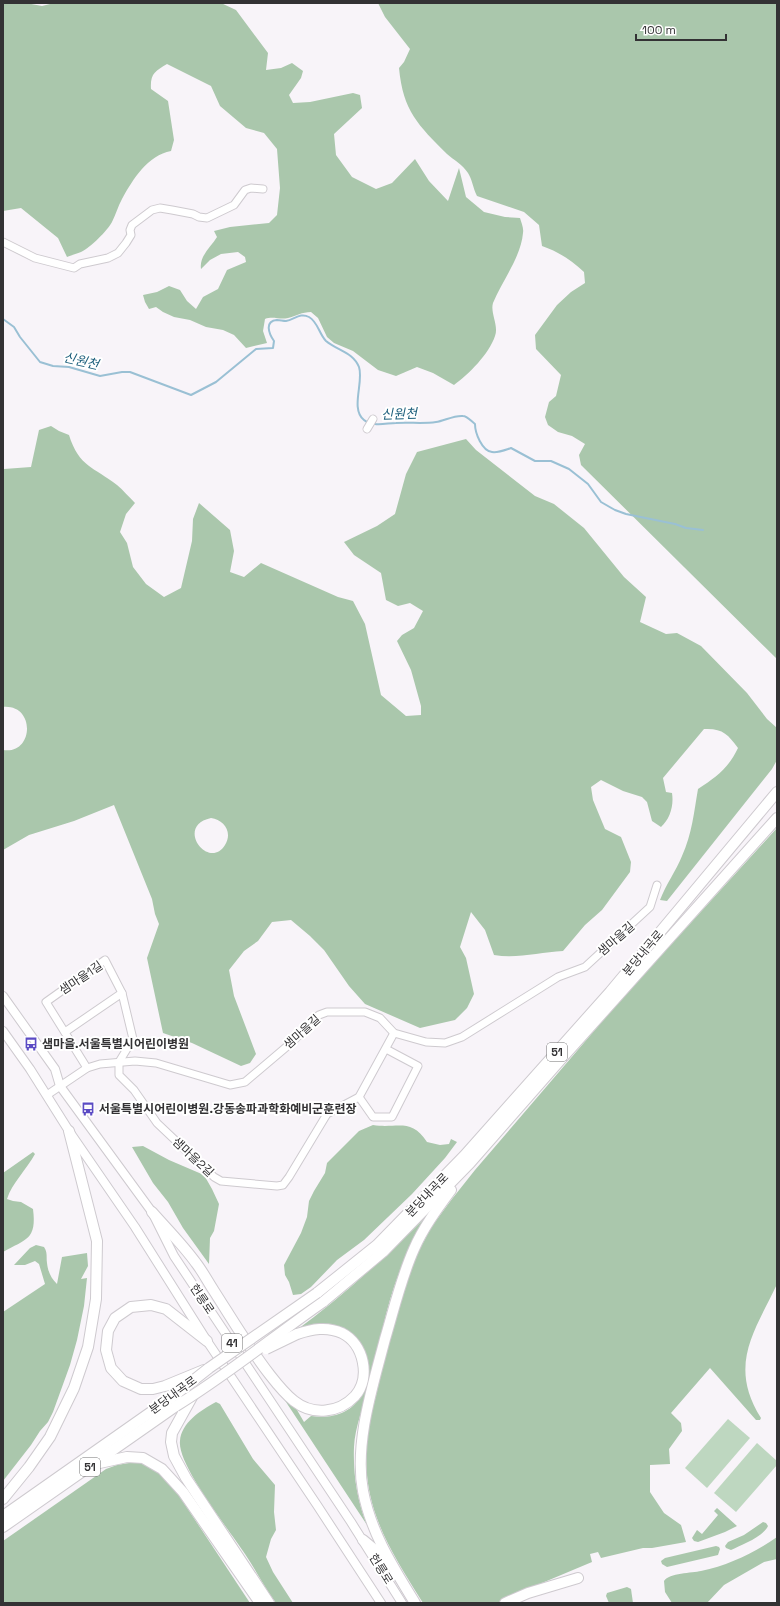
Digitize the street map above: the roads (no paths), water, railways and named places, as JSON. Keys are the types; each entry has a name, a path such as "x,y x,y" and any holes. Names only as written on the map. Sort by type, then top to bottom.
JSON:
{"highway":[{"name":"분당내곡로","path":"3,1527 176,1406 209,1368 317,1293 377,1245 464,1156 610,992 777,792"},
{"name":"분당내곡로","path":"3,1516 253,1358 383,1252 470,1163 563,1056 777,818"},
{"path":"3,1499 29,1467 50,1437 74,1388 88,1347 96,1299 97,1241 70,1131"},
{"path":"415,1603 390,1563 377,1538 369,1518 362,1490 360,1465 361,1438 393,1312 414,1250 428,1222 470,1163"},
{"path":"152,1212 196,1263 253,1358 289,1396 300,1405 310,1409 323,1411 336,1409 351,1400 360,1388 364,1373 359,1352 348,1338 333,1330 318,1329 304,1331 253,1358"},
{"path":"207,1341 166,1309 151,1305 131,1307 116,1318 108,1331 106,1350 111,1368 122,1381 141,1389 153,1390 209,1368"},
{"path":"176,1406 171,1442 174,1456 186,1478 270,1603"},
{"path":"95,1464 126,1458 143,1458 162,1469 183,1492 260,1603"},
{"path":"363,1540 390,1563"},
{"path":"505,1603 528,1593 578,1578"},
{"path":"406,1589 408,1603"}],"main road":[{"name":"헌릉로","path":"3,996 55,1069 60,1086 152,1212 174,1256 363,1540 402,1603"},
{"name":"헌릉로","path":"3,1031 136,1227 207,1341 317,1505 380,1603"}],"street":[{"path":"3,242 35,258 74,268 80,264 108,258 118,253 131,235 130,230 132,225 152,210 160,208 207,218 234,205 245,190 251,188 263,189"},
{"path":"367,429 373,419"},
{"name":"샘마을길","path":"47,1095 87,1068 100,1064 118,1062 136,1061 156,1063 230,1085 245,1082 291,1043 319,1015 327,1012 365,1012 380,1018 394,1033 426,1042 445,1042 462,1036 558,977 585,966 650,907 657,885"},
{"name":"샘마을1길","path":"65,1032 46,1002 105,960 122,993 133,1039 118,1062"},
{"path":"87,1068 65,1032 122,993"},
{"path":"386,1049 418,1066 392,1117 374,1117 359,1097 394,1033"},
{"name":"샘마을2길","path":"118,1062 119,1075 134,1090 157,1124 214,1177 221,1181 277,1186 283,1185 327,1114 359,1097"}],"waterway":[{"name":"신원천","path":"3,319 14,327 40,362 53,366 69,367 100,376 130,372 191,395 216,382 256,349 273,348 274,341 269,328 270,323 277,320 286,321 303,315 312,319 326,341 353,358 359,367 360,380 358,409 364,420 372,424 426,423 456,416 464,416 475,424 476,432 480,441 488,451 497,452 511,448 535,461 551,461 569,469 588,484 601,502 615,510 686,528 703,530"}],"place":[{"name":"샘마을.서울특별시어린이병원","path":"31,1044"},
{"name":"서울특별시어린이병원.강동송파과학화예비군훈련장","path":"88,1109"}]}
